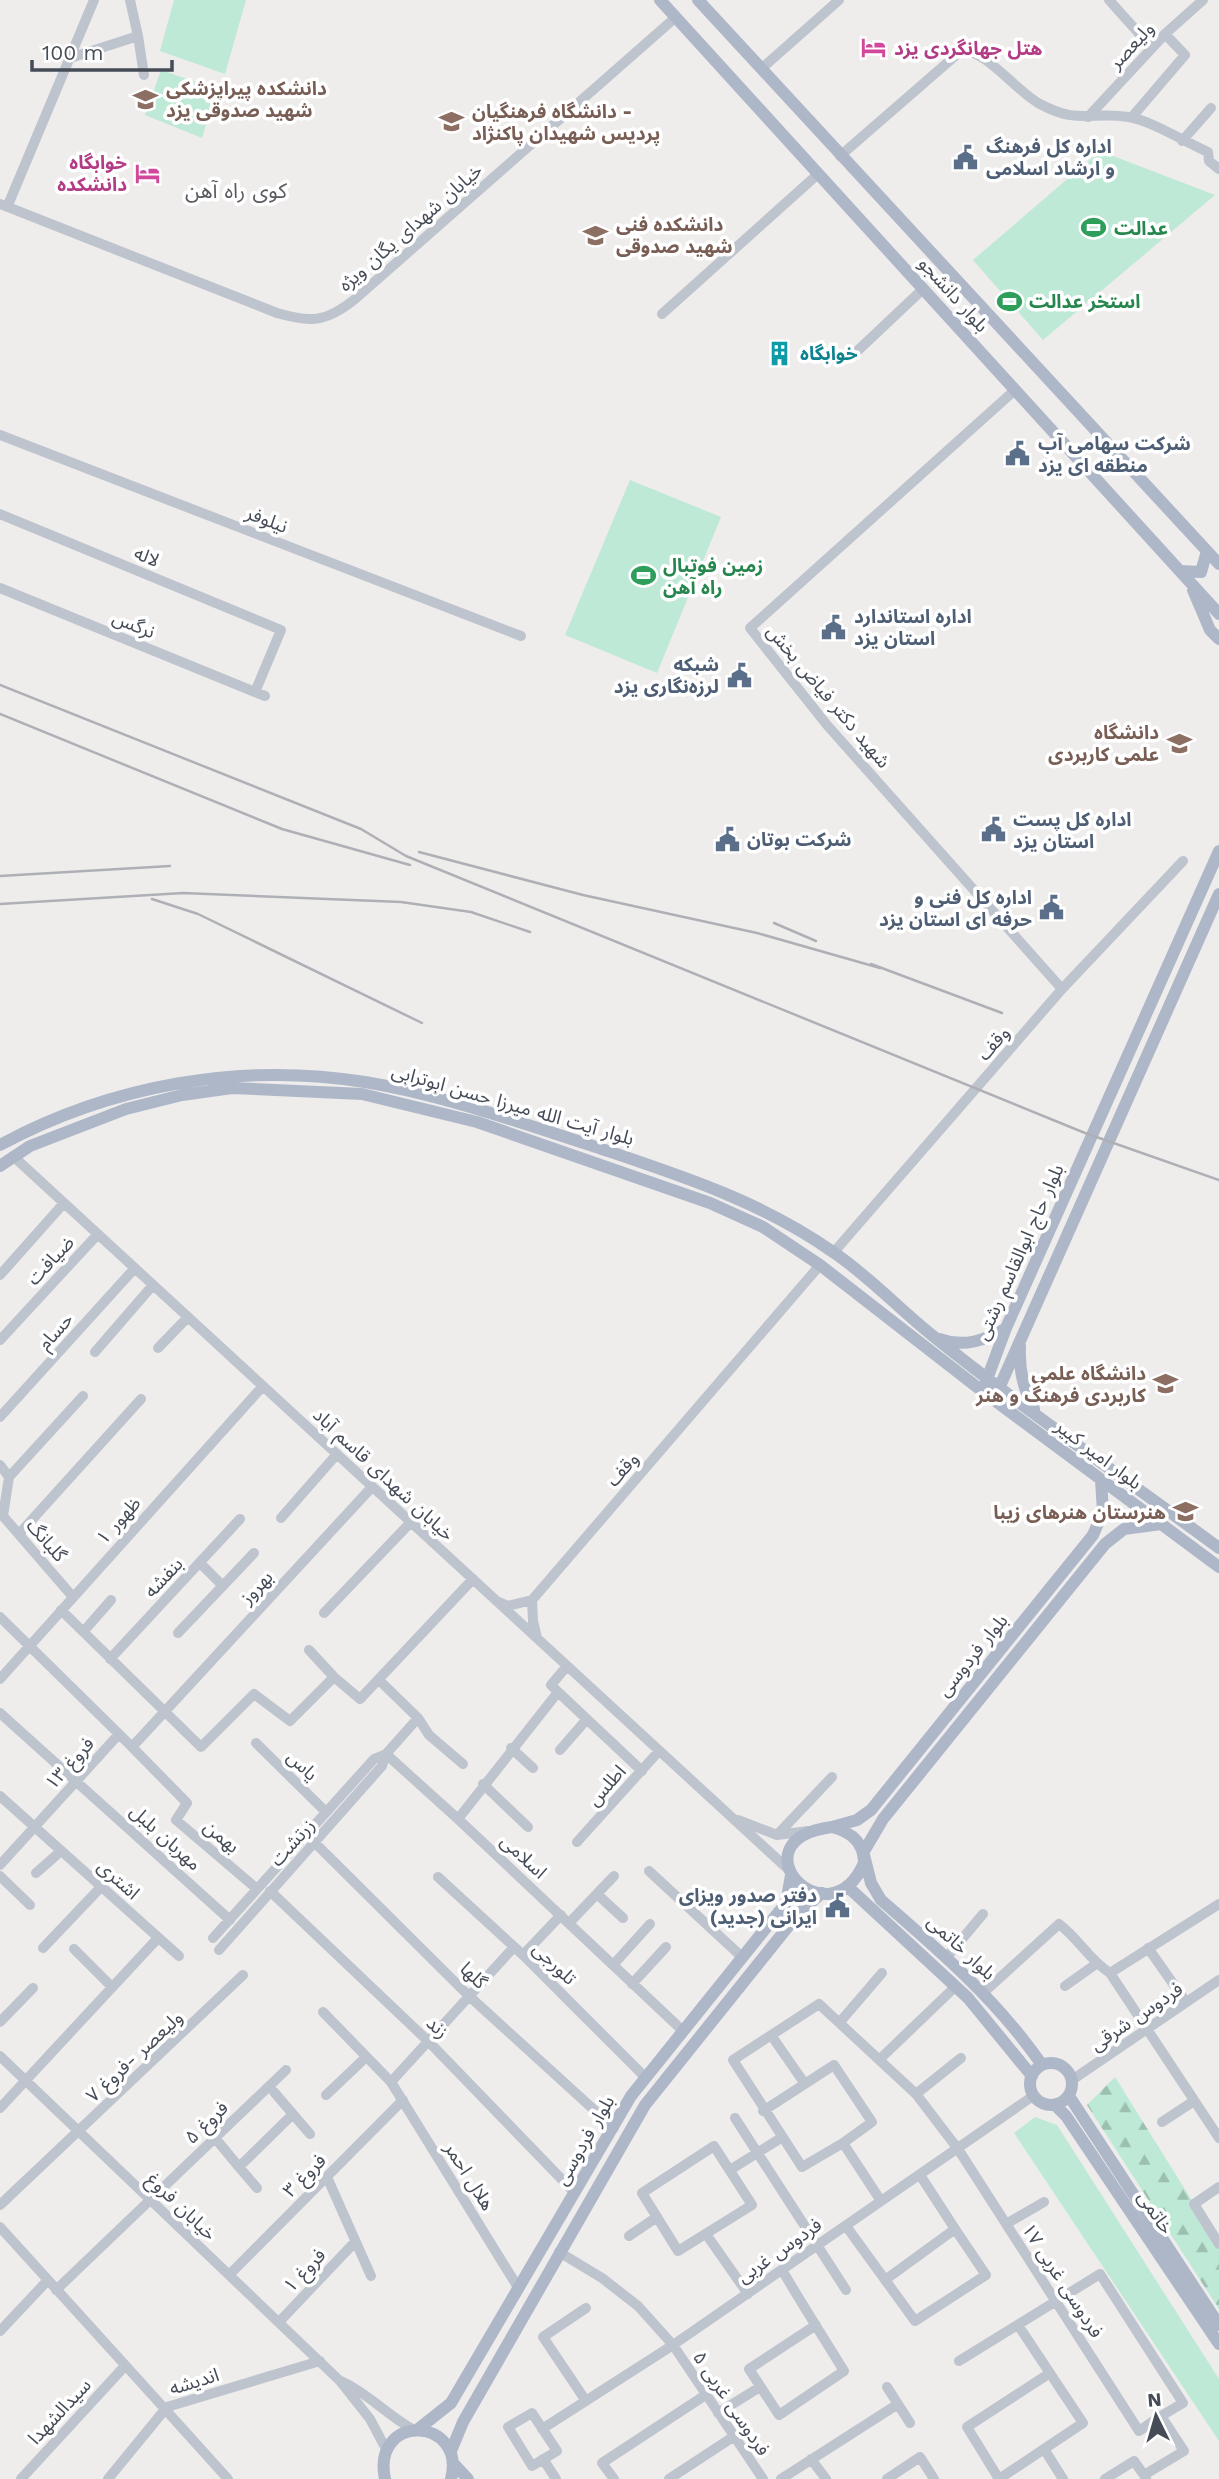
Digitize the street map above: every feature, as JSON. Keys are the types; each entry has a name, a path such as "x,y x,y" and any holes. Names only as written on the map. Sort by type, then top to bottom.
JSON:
{"main road":[{"name":"بلوار دانشجو","path":"660,0 1219,614"},
{"name":"بلوار دانشجو","path":"698,0 1219,564"},
{"path":"1207,551 1201,572 1184,576 1210,630 1219,639"},
{"name":"بلوار حاج ابوالقاسم رشتی","path":"986,1394 986,1375 1006,1328 1219,851"},
{"name":"بلوار حاج ابوالقاسم رشتی","path":"1000,1386 1219,894"},
{"name":"بلوار آیت الله میرزا حسن ابوترابی","path":"0,1143 120,1097 191,1080 255,1075 361,1081 450,1102 710,1185 834,1252 933,1336"},
{"name":"بلوار آیت الله میرزا حسن ابوترابی","path":"0,1166 13,1156 126,1109 204,1091 257,1088 362,1094 477,1122 710,1203 763,1227 821,1265 923,1346"},
{"path":"0,1143 13,1156"},
{"path":"933,1336 950,1343 970,1343 989,1338 1006,1328"},
{"name":"بلوار امیر کبیر","path":"933,1336 1219,1548"},
{"path":"1021,1337 1019,1364 1024,1390 1036,1413"},
{"name":"بلوار امیر کبیر","path":"923,1346 1219,1567"},
{"path":"986,1394 1000,1386"},
{"name":"بلوار فردوسی","path":"832,1827 857,1819 871,1810 1093,1535 1103,1512 1101,1480"},
{"name":"بلوار فردوسی","path":"864,1854 883,1819 1105,1544 1125,1529 1161,1524"},
{"path":"832,1827 854,1837 864,1854 861,1870 846,1886 822,1893 797,1884 790,1872 791,1849 808,1831 832,1827"},
{"name":"بلوار خاتمی","path":"864,1854 871,1883 881,1900 947,1957 983,1993 1020,2033 1042,2065"},
{"name":"بلوار فردوسی","path":"386,2449 404,2433 416,2430 451,2403 645,2077 786,1903 790,1872"},
{"name":"بلوار خاتمی","path":"846,1886 956,1986 1032,2076"},
{"name":"بلوار فردوسی","path":"451,2479 452,2458 467,2415 645,2105 799,1913 822,1893"},
{"path":"1055,2063 1063,2066 1072,2080 1069,2096 1055,2105 1047,2105 1033,2096 1030,2088 1032,2076 1042,2065 1055,2063"},
{"name":"خاتمی","path":"1069,2096 1219,2325"},
{"name":"خاتمی","path":"1055,2105 1066,2116 1153,2241 1219,2344"},
{"path":"451,2403 456,2414 467,2415"},
{"path":"416,2430 431,2432 443,2440 452,2458 468,2479"},
{"path":"380,2479 386,2449"},
{"path":"383,2464 385,2479"}],"street":[{"path":"3,202 73,57 94,0"},
{"path":"130,0 144,75"},
{"path":"761,69 839,0"},
{"path":"1109,0 1152,48"},
{"name":"ولیعصر","path":"1087,117 1165,34 1203,0"},
{"name":"خیابان شهدای یگان ویژه","path":"3,202 277,313 306,322 330,316 355,299 676,17"},
{"path":"1132,117 1185,55 1165,34"},
{"path":"73,57 138,36"},
{"path":"840,156 962,50 975,51 1008,82 1038,103 1067,117 1104,114 1132,117 1208,152 1209,161 1219,169"},
{"path":"1182,141 1211,108"},
{"path":"662,314 818,174"},
{"path":"852,356 923,289"},
{"name":"شهید دکتر فیاض بخش","path":"1014,390 750,628 827,725 1062,989"},
{"name":"نیلوفر","path":"0,435 522,636"},
{"name":"لاله","path":"0,514 281,630 260,694"},
{"name":"نرگس","path":"0,588 260,694"},
{"name":"وقف","path":"834,1252 1062,989 1183,861"},
{"name":"خیابان شهدای قاسم آباد","path":"13,1156 790,1872"},
{"path":"0,1275 64,1203"},
{"name":"ضیافت","path":"0,1340 98,1234"},
{"name":"وقف","path":"532,1600 821,1265"},
{"name":"حسام","path":"0,1417 135,1268"},
{"path":"95,1352 153,1285"},
{"path":"158,1348 188,1317"},
{"name":"ظهور ۱","path":"0,1679 262,1386"},
{"path":"0,1465 9,1477 83,1396"},
{"path":"19,1534 141,1399"},
{"path":"281,1518 337,1454"},
{"name":"گلبانگ","path":"9,1477 2,1515 72,1597"},
{"name":"بهروز","path":"166,1712 372,1487"},
{"name":"بنفشه","path":"110,1659 240,1519"},
{"path":"324,1613 411,1522"},
{"path":"178,1633 254,1553"},
{"path":"200,1563 223,1586"},
{"path":"309,1650 358,1700 380,1681 473,1579"},
{"path":"84,1631 111,1600"},
{"path":"496,1600 508,1606 532,1600 533,1621 538,1639"},
{"path":"61,1610 201,1747 253,1695 290,1721 334,1676"},
{"path":"0,1617 119,1734"},
{"path":"567,1666 551,1685 642,1771"},
{"path":"380,1681 418,1718 429,1735 463,1764"},
{"path":"458,1819 511,1748 558,1692"},
{"path":"132,1747 166,1712"},
{"name":"مهربان بلبل","path":"0,1713 230,1920"},
{"name":"زرتشت","path":"219,1950 382,1766 386,1754 418,1718"},
{"path":"560,1750 587,1719"},
{"name":"فروغ ۱۳","path":"0,1865 119,1734 132,1747"},
{"name":"یاس","path":"256,1743 326,1812"},
{"name":"بهمن","path":"132,1747 187,1804 176,1820 257,1889"},
{"path":"511,1748 533,1768"},
{"name":"اطلس","path":"577,1842 659,1751"},
{"name":"زرتشت","path":"213,1938 374,1759 386,1754"},
{"name":"اسلامی","path":"386,1754 570,1922 682,2030"},
{"path":"776,1835 832,1777"},
{"path":"483,1784 527,1827"},
{"name":"اشتری","path":"0,1797 179,1956"},
{"path":"732,1817 776,1835 808,1831"},
{"name":"گلها","path":"306,1834 470,1996 614,2128"},
{"path":"36,1873 61,1851"},
{"path":"649,1871 742,1957"},
{"path":"0,1876 30,1905"},
{"path":"570,1922 614,1876"},
{"name":"تلورجی","path":"438,1877 523,1955 645,2077"},
{"path":"43,1948 101,1887"},
{"name":"زند","path":"271,1891 428,2041 575,2193"},
{"path":"597,1894 623,1918"},
{"path":"245,1903 254,1910"},
{"path":"1110,1973 1219,1904"},
{"path":"947,1957 983,1914"},
{"path":"523,1955 561,1915"},
{"path":"613,1965 650,1924"},
{"path":"983,1993 1059,1924 1078,1937 1096,1964 1110,1973 1219,2138"},
{"path":"0,2108 158,1938"},
{"path":"391,2082 513,1947"},
{"path":"632,1984 666,1947"},
{"path":"74,1948 113,1987"},
{"path":"1148,1948 1186,2003"},
{"path":"1066,1986 1096,1964"},
{"path":"840,2022 882,1973"},
{"name":"ولیعصر -فروغ ۷","path":"79,2132 213,2007 243,1975"},
{"name":"فردوس شرقی","path":"1072,2080 1219,1980"},
{"path":"881,2058 956,1986"},
{"path":"0,2022 33,1988"},
{"name":"فردوسی غربی ۱۷","path":"771,2035 819,2004 881,2058 916,2094 958,2149 1139,2431 1161,2416"},
{"name":"هلال احمر","path":"323,2012 391,2082 519,2289"},
{"path":"763,2110 805,2084 834,2065 872,2122 802,2167 781,2138 763,2110 733,2060 771,2035 805,2084"},
{"name":"خیابان فروغ","path":"0,2056 340,2381 370,2418 386,2449"},
{"path":"326,2095 366,2057"},
{"path":"916,2094 961,2058"},
{"name":"فروغ ۵","path":"56,2290 286,2070"},
{"path":"274,2092 310,2134"},
{"name":"فردوس غربی","path":"542,2429 673,2346 1033,2096"},
{"name":"فروغ ۳","path":"229,2275 403,2100"},
{"path":"1162,2122 1194,2101"},
{"path":"239,2166 293,2114"},
{"path":"735,2118 846,2290"},
{"path":"0,2205 79,2132"},
{"path":"215,2138 257,2188"},
{"path":"730,2170 781,2138"},
{"path":"843,2143 881,2202"},
{"path":"714,2146 730,2170 752,2204 678,2251 642,2193 714,2146"},
{"path":"846,2226 915,2321 986,2276 920,2175"},
{"path":"327,2177 371,2276"},
{"path":"1219,2187 1195,2204 1219,2244"},
{"path":"1006,2224 1044,2202"},
{"path":"629,2236 657,2217"},
{"path":"0,2227 124,2367 167,2407 228,2479"},
{"path":"885,2280 955,2229"},
{"path":"706,2234 748,2294"},
{"name":"فروغ ۱","path":"279,2322 355,2242"},
{"name":"فردوسی غربی ۵","path":"559,2252 602,2278 638,2306 673,2346 704,2396 763,2479"},
{"path":"782,2270 816,2325 844,2371 779,2415 750,2370 816,2325"},
{"path":"959,2361 1100,2274 1183,2403 1161,2416 1184,2451 1145,2477 1134,2461 1105,2479"},
{"path":"0,2331 48,2280"},
{"path":"586,2308 543,2337 586,2401"},
{"path":"1018,2326 1050,2373 1083,2423 999,2479 967,2427 1050,2373"},
{"name":"اندیشه","path":"108,2479 167,2407 320,2361"},
{"name":"سیدالشهدا","path":"21,2479 124,2367"},
{"name":"خیابان فروغ","path":"340,2381 359,2391 394,2420 416,2430"},
{"path":"718,2413 760,2387"},
{"path":"887,2387 910,2423"},
{"path":"614,2479 602,2462 704,2396"},
{"path":"781,2479 898,2404"},
{"path":"532,2413 556,2451 543,2459 532,2466 508,2427 532,2413"},
{"path":"670,2479 733,2437"},
{"path":"1044,2449 1063,2479"},
{"path":"887,2479 920,2457 934,2479"},
{"path":"543,2459 556,2479"},
{"path":"811,2459 826,2479"}],"green space":[{"path":"174,0 246,0 225,74 160,51"},
{"path":"161,70 216,89 202,138 145,115"},
{"name":"عدالت","path":"1100,151 1215,195 1043,340 973,260"},
{"name":"زمین فوتبال راه آهن","path":"630,480 721,517 657,673 565,635"},
{"path":"1115,2077 1219,2244 1219,2309 1087,2105"},
{"path":"1035,2117 1057,2125 1219,2379 1219,2441 1014,2133"}],"railway":[{"path":"0,685 361,829 406,856 1085,1133 1219,1180"},
{"path":"0,714 282,829 410,865"},
{"path":"419,852 583,895 757,933 880,968"},
{"path":"0,876 170,866"},
{"path":"0,904 183,893 401,902 471,912 530,932"},
{"path":"152,899 198,914 422,1023"},
{"path":"774,923 816,941"},
{"path":"871,964 1002,1013"}],"place":[{"name":"هتل جهانگردی یزد","path":"874,48"},
{"name":"دانشکده پیراپزشکی شهید صدوقی یزد","path":"146,99"},
{"name":"دانشگاه فرهنگیان - پردیس شهیدان پاکنژاد","path":"452,122"},
{"name":"اداره کل فرهنگ و ارشاد اسلامی","path":"966,157"},
{"name":"خوابگاه دانشکده","path":"147,173"},
{"name":"عدالت","path":"1094,228"},
{"name":"دانشکده فنی شهید صدوقی","path":"596,235"},
{"name":"استخر عدالت","path":"1009,301"},
{"name":"خوابگاه","path":"780,353"},
{"name":"شرکت سهامی آب منطقه ای یزد","path":"1018,454"},
{"name":"زمین فوتبال راه آهن","path":"643,576"},
{"name":"اداره استاندارد استان یزد","path":"834,627"},
{"name":"شبکه لرزه‌نگاری یزد","path":"739,675"},
{"name":"دانشگاه علمی کاربردی","path":"1179,743"},
{"name":"اداره کل پست استان یزد","path":"993,830"},
{"name":"شرکت بوتان","path":"727,839"},
{"name":"اداره کل فنی و حرفه ای استان یزد","path":"1052,908"},
{"name":"دانشگاه علمی کاربردی فرهنگ و هنر","path":"1166,1384"},
{"name":"هنرستان هنرهای زیبا","path":"1186,1512"},
{"name":"دفتر صدور ویزای ایرانی (جدید)","path":"837,1906"}],"district":[{"name":"کوی راه آهن","path":"236,191"}]}
